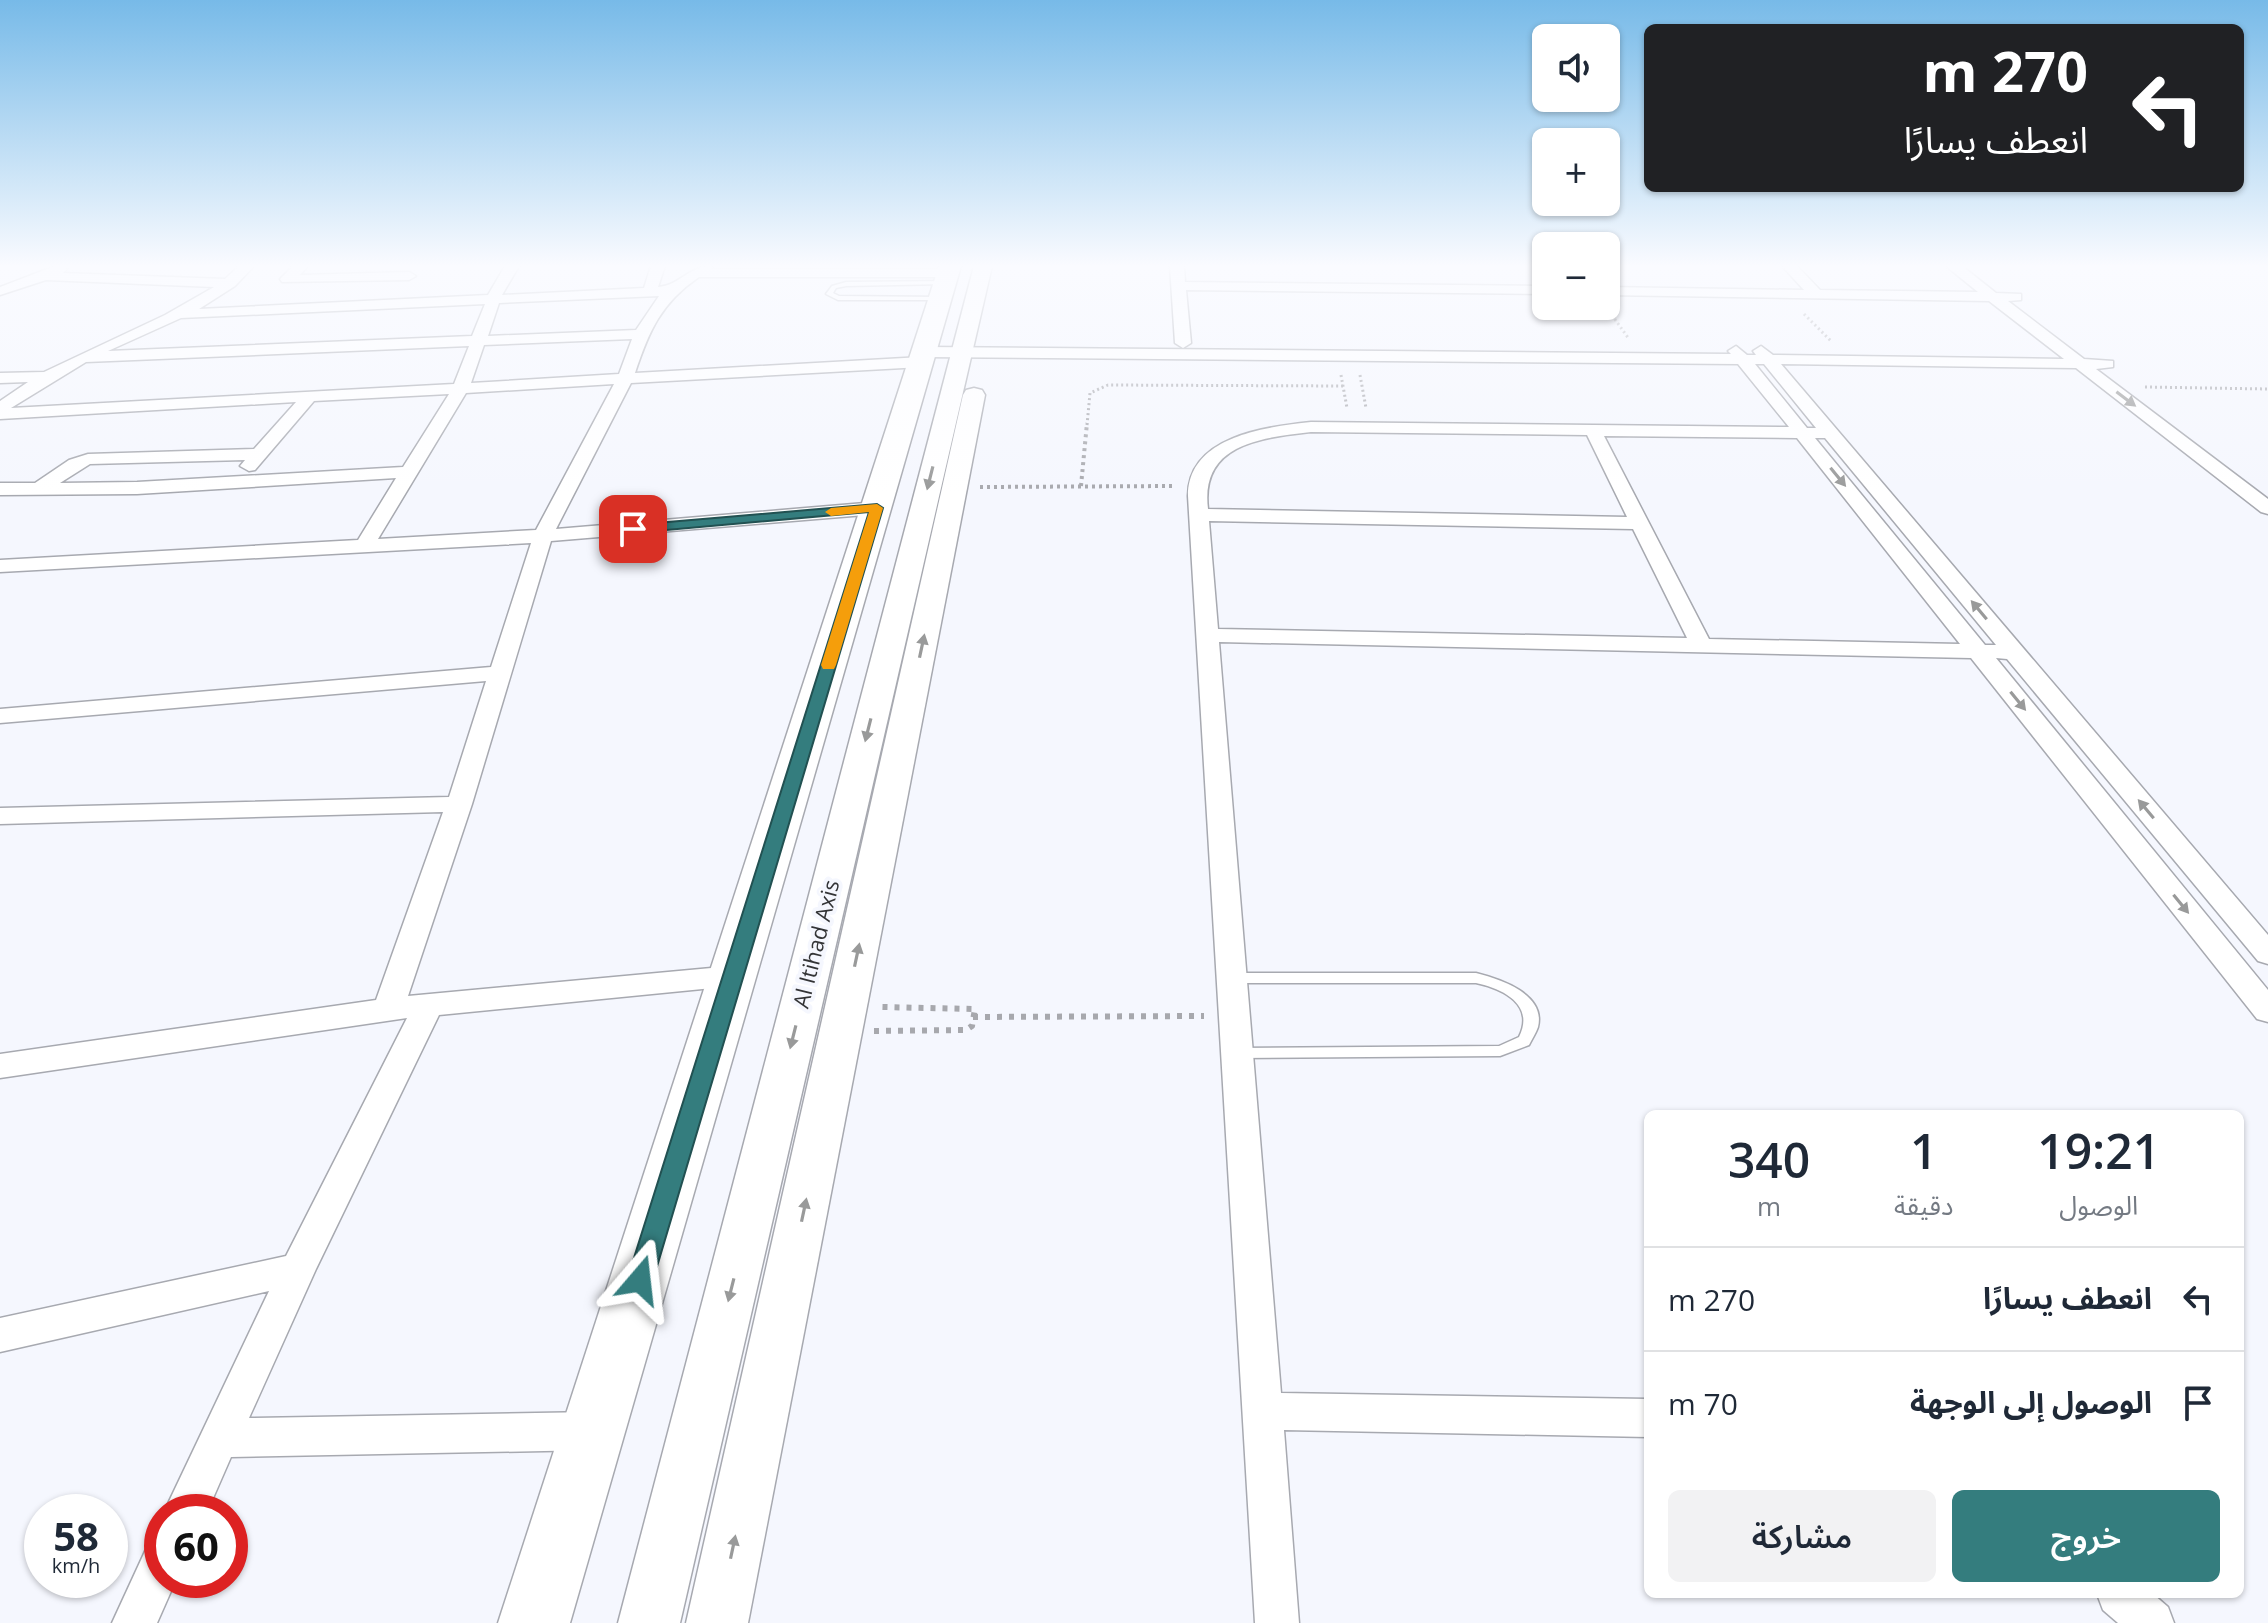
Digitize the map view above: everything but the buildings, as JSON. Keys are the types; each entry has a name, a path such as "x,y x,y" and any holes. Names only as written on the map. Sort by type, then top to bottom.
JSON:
{"main road":[{"path":"534,1623 877,508 944,342"}],"street":[{"path":"0,411 46,377 117,342"},
{"path":"83,357 440,342"},
{"path":"365,545 461,387 480,342"},
{"path":"388,1009 459,804 543,536 626,377 638,342"},
{"path":"0,411 626,377 825,342"},
{"name":"Al Itihad Axis","path":"649,1623 948,342"},
{"name":"Al Itihad Axis","path":"717,1623 955,487 953,342"},
{"path":"1171,342 1636,349 1752,355 1842,352 2088,360"},
{"path":"1203,342 1338,354 2088,360"},
{"path":"2061,342 2137,387 2196,432"},
{"path":"2067,342 2264,502"},
{"path":"1752,355 1801,432 2268,1011"},
{"path":"1752,355 1830,433 2268,954"},
{"path":"0,378 46,377"},
{"path":"232,483 310,396"},
{"path":"1277,1623 1199,515 1199,477 1210,460 1243,440 1292,429 1360,426 1830,433"},
{"path":"1592,429 1702,646"},
{"path":"39,489 75,464 88,459 260,454"},
{"path":"0,489 232,483 409,472"},
{"path":"0,566 543,536 877,508"},
{"path":"1199,515 1639,523"},
{"path":"1208,635 2014,652"},
{"path":"0,716 501,673"},
{"path":"0,816 459,804"},
{"path":"0,1066 388,1009 733,976"},
{"path":"194,1494 298,1269 429,1005"},
{"path":"0,1335 298,1269"},
{"path":"1262,1411 1644,1418"},
{"path":"220,1438 593,1431"},
{"path":"134,1623 145,1598"},
{"path":"2124,1598 2152,1623"}],"lane":[{"path":"1232,978 1476,978 1504,985 1515,992 1531,1011 1532,1021 1524,1041 1500,1051 1237,1053"}],"path":[{"path":"1631,342 1636,349"},
{"path":"1832,342 1842,352"},
{"path":"1338,354 1343,386 1360,426"},
{"path":"1356,354 1360,426"},
{"path":"1081,486 1090,393 1096,388 1108,385 1343,386"},
{"path":"2137,387 2268,389"},
{"path":"955,487 1198,486"},
{"path":"975,1009 972,1026 966,1030 844,1019 975,1009"},
{"path":"973,1017 1234,1016"}],"slow traffic":[{"path":"829,665 877,508 831,512"}],"route":[{"path":"633,529 877,508 640,1280"}]}
